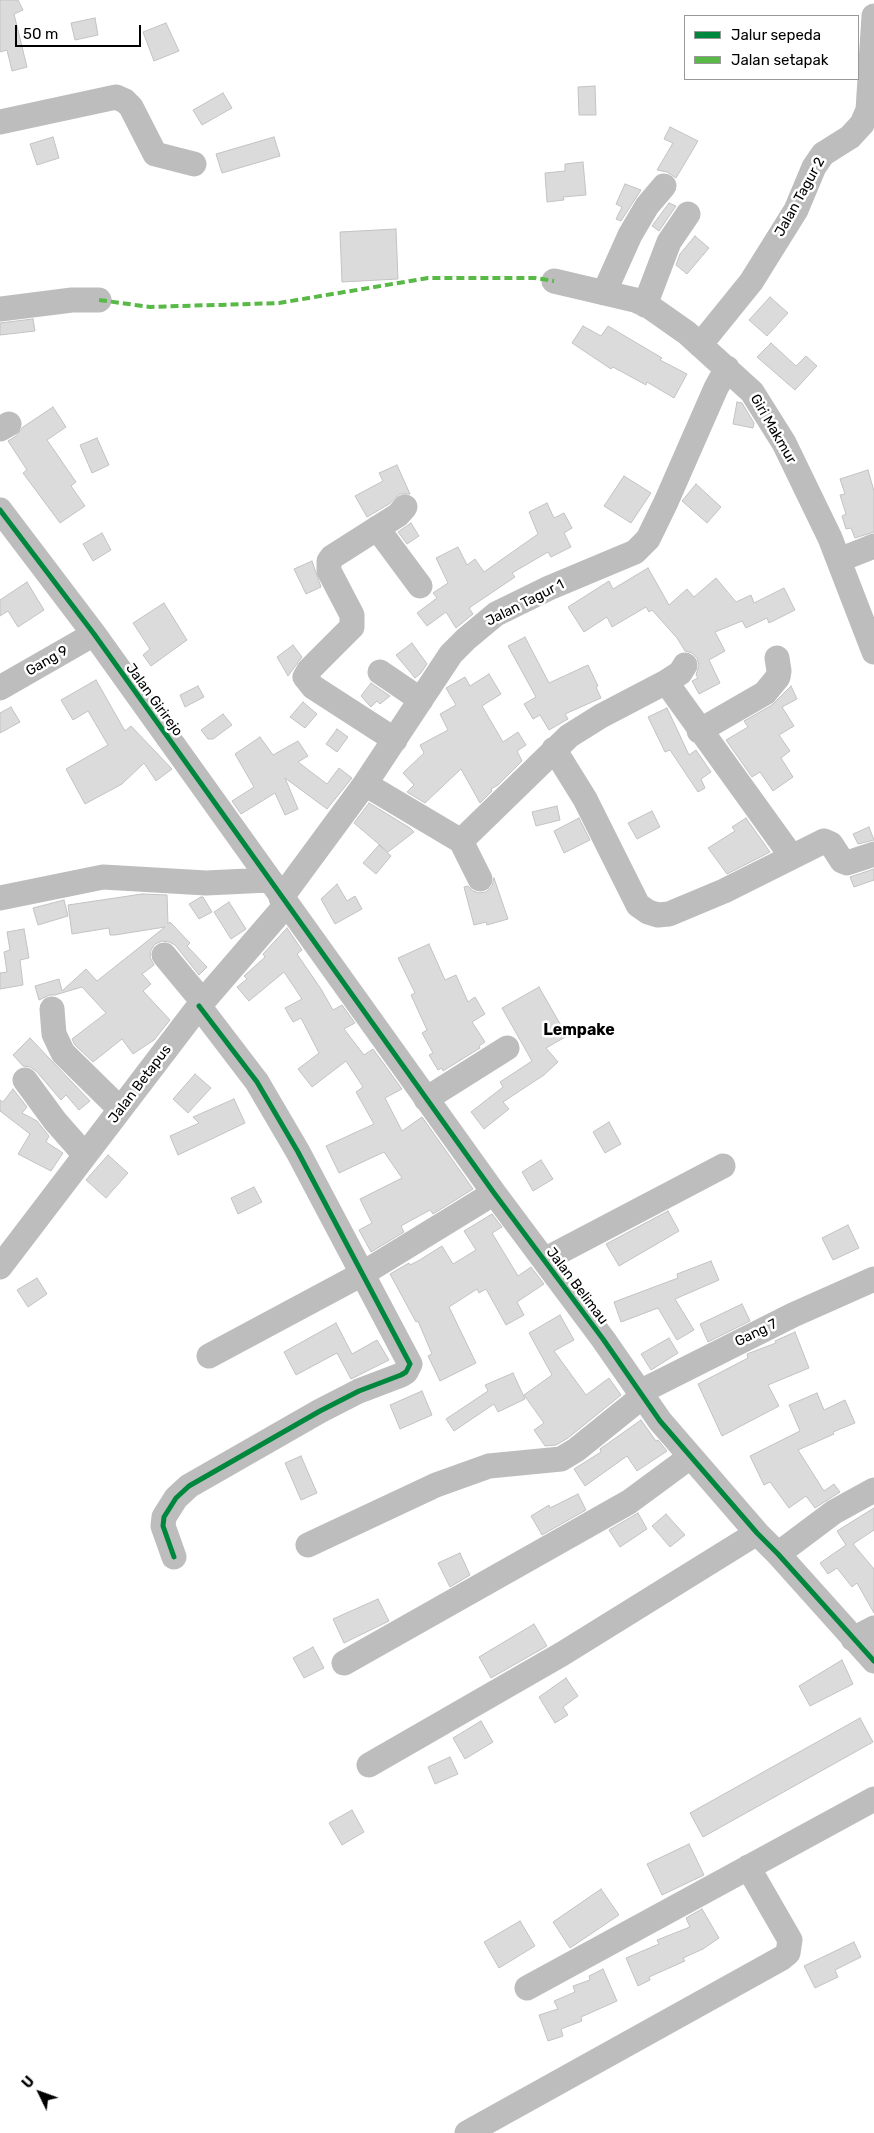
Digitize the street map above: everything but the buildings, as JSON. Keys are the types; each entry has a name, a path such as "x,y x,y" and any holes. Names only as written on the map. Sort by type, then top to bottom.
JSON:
{"street":[{"name":"Jalan Tagur 2","path":"700,345 751,282 796,210 814,167 823,154 850,137 862,124 868,110 874,16"},
{"path":"0,122 116,97 125,101 131,107 155,154 194,164"},
{"path":"604,293 630,235 647,206 664,186"},
{"path":"645,305 669,242 688,214"},
{"name":"Giri Makmur","path":"554,282 635,300 670,319 727,368 759,399 784,443 839,560 858,615 874,652"},
{"path":"0,309 72,300 99,300"},
{"name":"Jalan Tagur 1","path":"279,894 365,784 451,654 477,628 496,614 549,588 626,556 648,539 716,388 727,368"},
{"path":"395,740 313,687 306,677 309,670 352,627 352,615 329,571 329,561 332,557 398,514 405,507"},
{"name":"Jalan Girirejo","path":"0,510 94,634 279,894"},
{"path":"377,528 420,586"},
{"path":"839,560 874,546"},
{"name":"Gang 9","path":"0,688 94,634"},
{"path":"699,730 765,693 778,677 780,671 777,658"},
{"path":"461,841 569,736 666,682 680,673 685,665"},
{"path":"380,672 422,700"},
{"path":"666,682 792,857"},
{"path":"554,749 585,800 638,905 648,912 658,915 669,914 724,891 824,841 831,844 845,863 874,854"},
{"path":"365,784 461,841 480,879"},
{"path":"0,898 103,877 206,883 279,894"},
{"name":"Jalan Betapus","path":"0,1267 201,1004 279,894"},
{"name":"Jalan Belimau","path":"279,894 660,1421 757,1533 864,1634 874,1661"},
{"path":"164,955 257,1082 298,1152 408,1357 410,1364 402,1375 359,1392 320,1411 189,1486 176,1498 164,1517 162,1526 174,1557"},
{"path":"52,1010 54,1034 60,1049 120,1109"},
{"path":"426,1099 508,1048"},
{"path":"25,1080 55,1121 85,1155"},
{"path":"544,1260 723,1166"},
{"path":"209,1356 362,1274 494,1193"},
{"name":"Gang 7","path":"308,1545 436,1485 489,1466 561,1459 576,1450 642,1394 793,1315 874,1279"},
{"path":"344,1663 629,1502 690,1457"},
{"path":"778,1554 834,1512 874,1490"},
{"path":"369,1765 562,1654 757,1533"},
{"path":"527,1988 874,1798"},
{"path":"468,2133 788,1953 790,1940 748,1867"}],"marked path":[{"path":"99,300 150,307 279,303 428,278 535,278 554,281"}],"cycle path":[{"path":"0,510 94,634 494,1193 603,1339 660,1421 757,1533 874,1661"},
{"path":"174,1557 163,1526 164,1517 176,1498 189,1486 320,1411 359,1391 401,1375 406,1372 410,1364 298,1152 257,1082 199,1006"}],"district":[{"name":"Lempake","path":"579,1030"}]}
